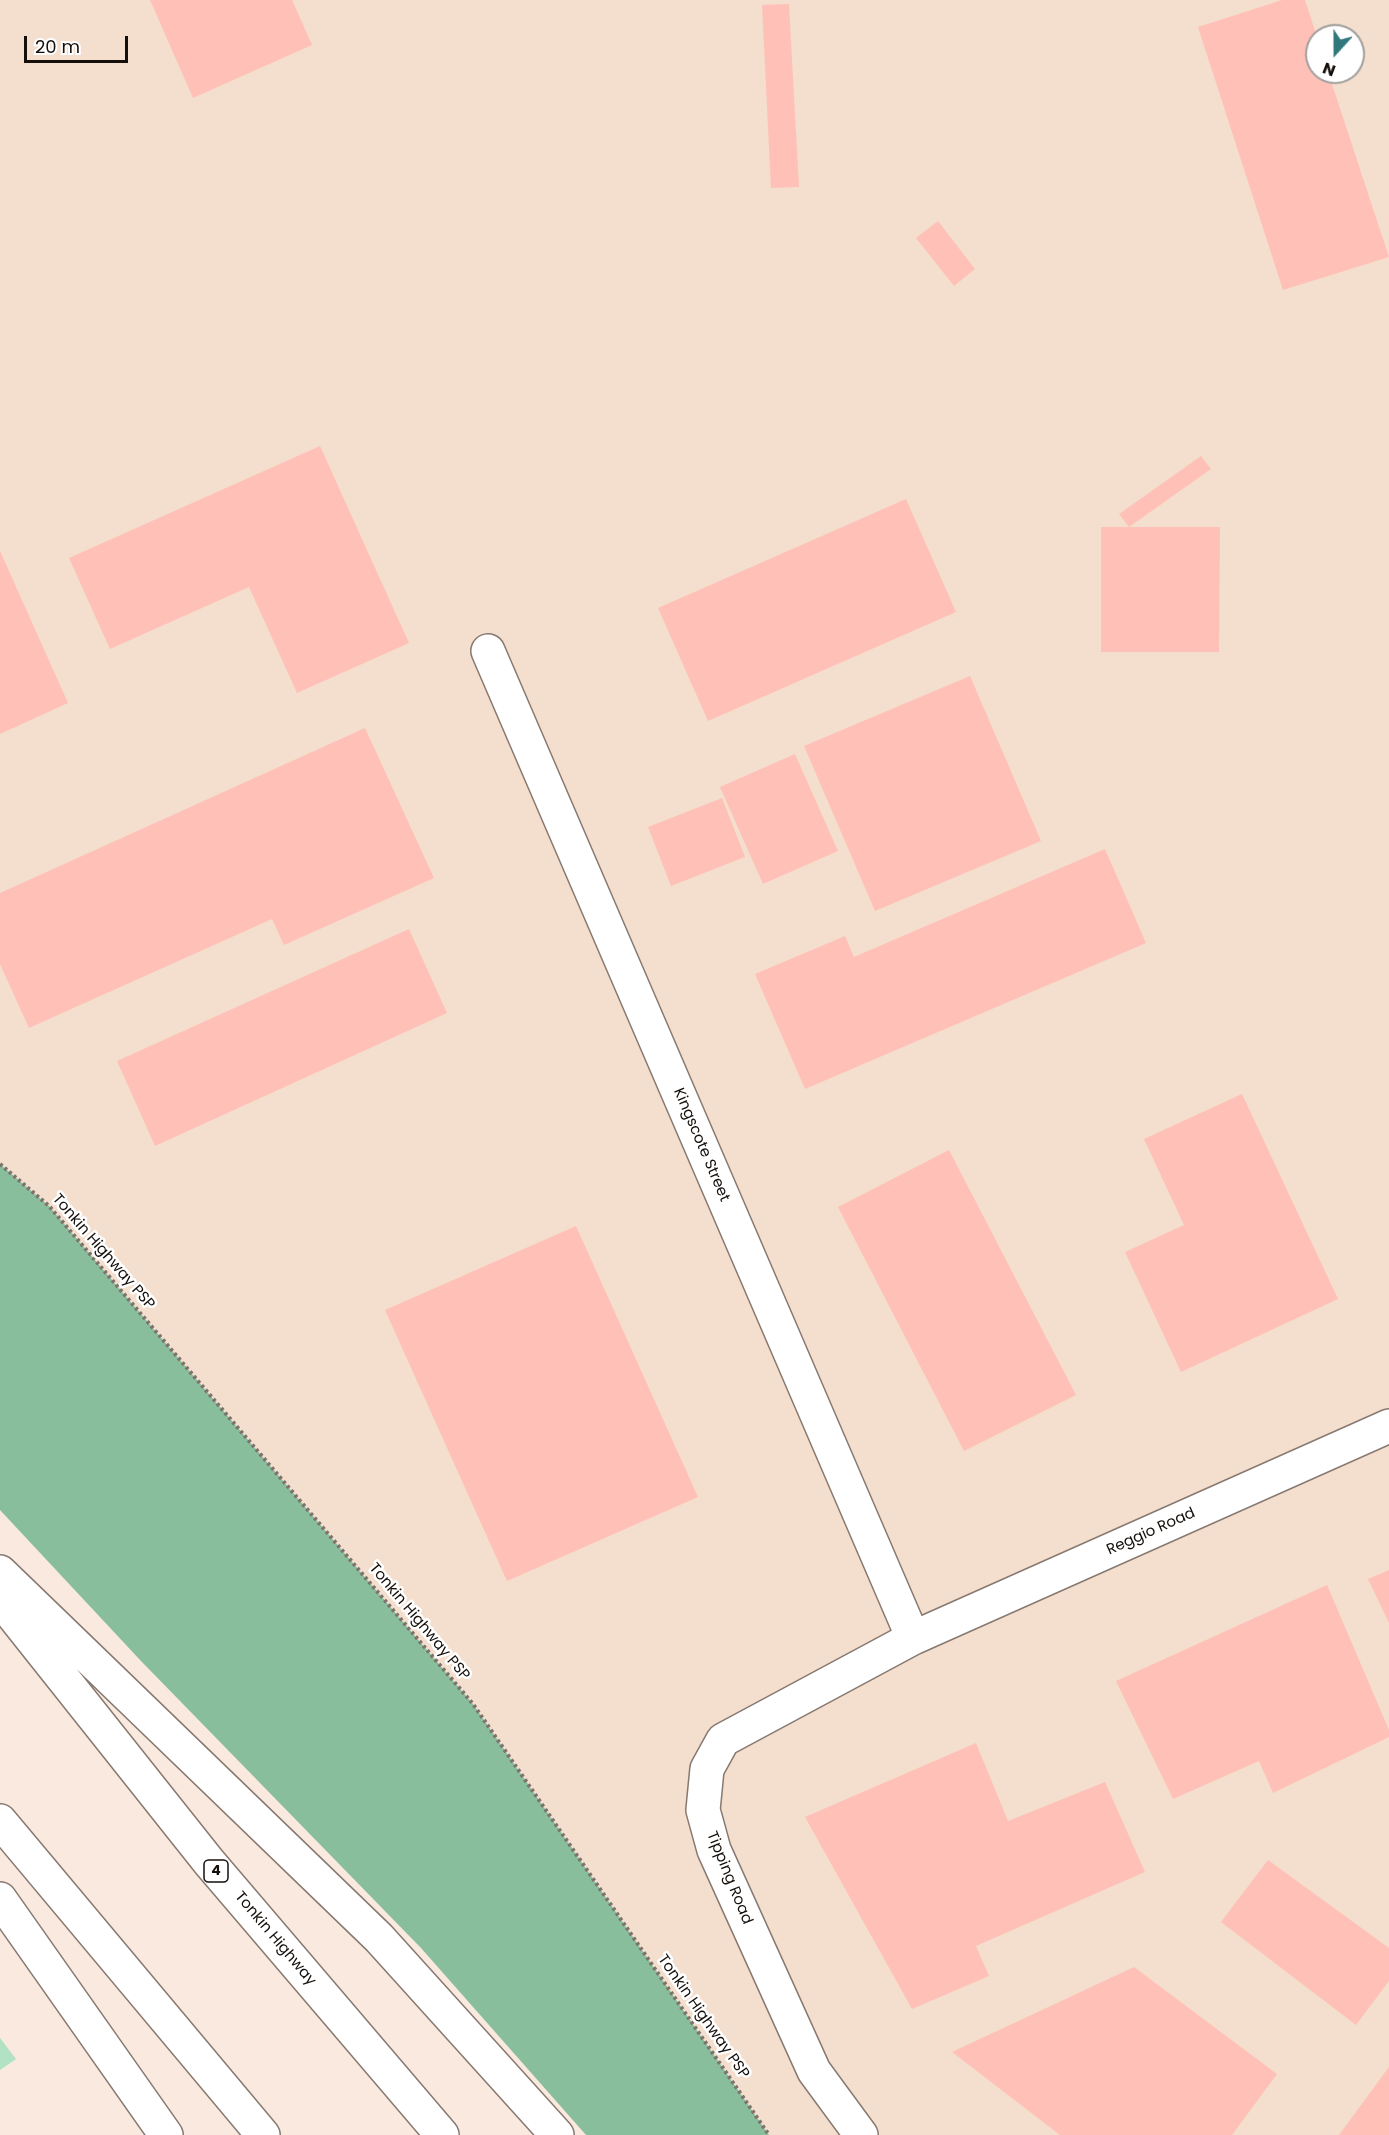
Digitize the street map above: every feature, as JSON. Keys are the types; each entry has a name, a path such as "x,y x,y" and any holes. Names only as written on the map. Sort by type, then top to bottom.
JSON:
{"main road":[{"name":"Kingscote Street","path":"488,651 914,1638"},
{"name":"Reggio Road","path":"914,1638 1389,1426"},
{"path":"0,1572 379,1938 557,2135"},
{"name":"Tonkin Highway","path":"0,1599 209,1862 442,2135"},
{"name":"Tipping Road","path":"861,2135 814,2071 714,1850 703,1810 707,1769 723,1740 914,1638"},
{"path":"0,1821 263,2135"},
{"path":"0,1899 165,2135"}],"path":[{"name":"Tonkin Highway PSP","path":"0,1164 49,1206 473,1704 770,2135"}],"shaded area":[{"path":"0,0 1389,0 1389,2135 667,2135 0,1259"}],"green space":[{"path":"0,1164 49,1206 473,1704 769,2135 586,2135 421,1948 141,1661 0,1510"},
{"path":"0,2038 16,2059 0,2070"}],"building":[{"path":"150,0 292,0 312,45 193,98"},
{"path":"1282,0 1305,0 1313,24 1305,24 1305,84 1332,84 1389,257 1283,290 1198,27"},
{"path":"789,4 799,187 771,188 762,5"},
{"path":"938,221 975,269 954,286 916,238"},
{"path":"320,446 409,643 297,693 249,587 110,649 69,558"},
{"path":"1201,456 1211,469 1129,527 1119,514"},
{"path":"906,499 956,612 708,721 658,608"},
{"path":"1101,527 1220,527 1219,652 1101,652"},
{"path":"0,551 68,703 0,734"},
{"path":"970,676 1041,841 875,911 804,746"},
{"path":"365,728 434,878 284,945 272,919 29,1028 0,964 0,893"},
{"path":"795,754 838,851 763,884 720,787"},
{"path":"722,798 745,857 671,886 648,827"},
{"path":"1105,849 1146,943 805,1089 755,974 845,936 854,957"},
{"path":"409,929 447,1013 155,1146 117,1061"},
{"path":"1242,1094 1338,1299 1181,1372 1125,1252 1184,1225 1144,1139"},
{"path":"949,1150 1076,1395 964,1451 838,1207"},
{"path":"576,1226 698,1497 507,1581 385,1310"},
{"path":"1389,1570 1389,1623 1368,1579"},
{"path":"1327,1585 1389,1730 1389,1737 1273,1793 1259,1761 1173,1799 1116,1681"},
{"path":"976,1743 1008,1821 1105,1782 1145,1872 976,1946 989,1976 912,2009 805,1817"},
{"path":"1268,1860 1389,1948 1389,1981 1356,2025 1221,1922"},
{"path":"1134,1967 1277,2074 1232,2135 1060,2135 952,2052"},
{"path":"1389,2067 1389,2135 1339,2135"}]}
